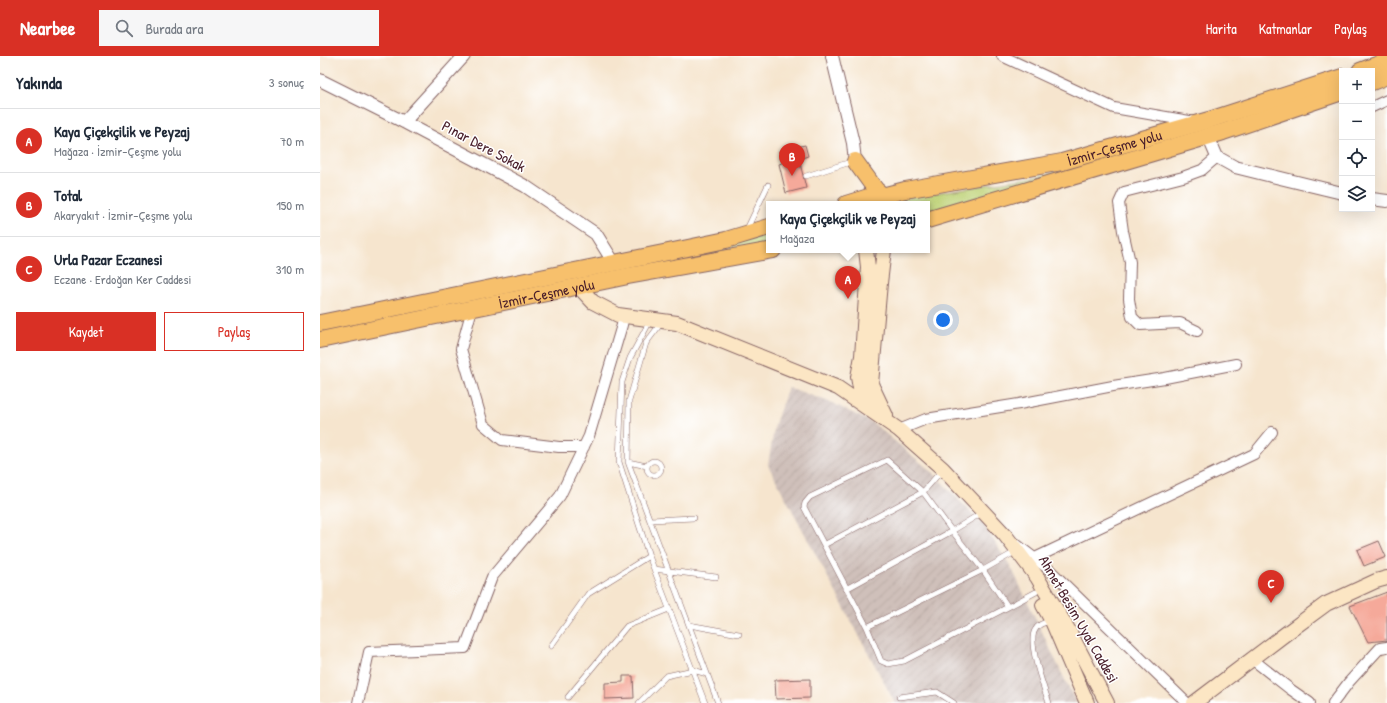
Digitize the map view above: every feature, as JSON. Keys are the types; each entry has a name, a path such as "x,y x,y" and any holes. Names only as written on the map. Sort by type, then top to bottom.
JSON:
{"highway":[{"path":"1368,68 1387,61"},
{"path":"1375,81 1387,76"},
{"name":"İzmir-Çeşme yolu","path":"930,219 1205,130 1339,91"},
{"name":"İzmir-Çeşme yolu","path":"856,201 874,194 887,200 912,189 1062,162 1205,130"},
{"path":"855,161 876,190 887,200"},
{"path":"854,201 859,186 855,161"},
{"name":"İzmir-Çeşme yolu","path":"320,324 726,240 766,228"},
{"name":"İzmir-Çeşme yolu","path":"320,340 628,276 766,251"}],"main road":[{"path":"866,253 868,267 862,356 858,377 861,394 871,406 894,427"},
{"path":"884,253 870,384 894,427"},
{"path":"579,286 593,302 618,316 677,324 838,388 894,427"},
{"name":"Ahmet Besim Uyal Caddesi","path":"894,427 943,469 1005,535 1038,577 1108,703"},
{"name":"Ahmet Besim Uyal Caddesi","path":"1005,535 1052,621 1087,703"},
{"path":"1194,703 1326,604 1387,578"}],"street":[{"path":"404,122 464,56"},
{"path":"832,56 853,143 855,161"},
{"path":"1002,56 1114,108 1205,130 1217,157 1235,167 1339,192"},
{"name":"Pınar Dere Sokak","path":"320,80 404,122 532,190 596,234 614,263"},
{"path":"1375,106 1387,100"},
{"path":"1197,331 1180,323 1140,325 1132,317 1129,298 1130,262 1119,203 1124,192 1183,177 1202,170 1217,157"},
{"path":"1375,199 1387,201"},
{"path":"472,309 462,349 483,424 502,440 559,447 584,447"},
{"path":"358,703 370,652 465,648 492,577 560,496 584,447 589,436 624,316"},
{"path":"894,427 1236,364"},
{"path":"1034,558 1254,454 1272,432"},
{"path":"1005,535 1051,571 1187,703"},
{"path":"1333,703 1349,682 1380,648 1387,646"},
{"path":"1252,659 1290,690 1310,703"}],"lane":[{"path":"806,176 855,161"},
{"path":"744,234 768,185"},
{"path":"657,321 646,343 629,400 628,462 718,703"},
{"path":"657,321 630,358 622,382 619,462 649,556 705,703"},
{"path":"1008,607 983,570 923,492 887,460 810,497 804,503 804,507 867,627 881,660 888,664 904,660 1008,607 1036,592"},
{"path":"628,462 647,466"},
{"path":"824,545 923,492 943,469"},
{"path":"846,589 952,531 983,512"},
{"path":"650,520 694,518"},
{"path":"867,627 983,570 1014,552"},
{"path":"551,646 588,594 649,556"},
{"path":"654,569 716,577"},
{"path":"568,698 627,626 669,609"},
{"path":"1049,703 1038,672 1032,641 1035,629 1044,622 1052,621"},
{"path":"689,625 739,634"},
{"path":"639,703 666,676 693,670 707,674"},
{"path":"899,697 937,692 954,703"}],"shaded area":[{"path":"788,387 832,403 873,423 932,472 985,527 1012,569 1076,703 895,703 768,465 775,424"}],"green space":[{"path":"1266,111 930,212 930,201 898,201 897,199 1035,177"},
{"path":"766,234 766,246 478,300"}],"building":[{"path":"805,145 808,156 799,159 806,188 786,193 779,164 782,163 779,151"},
{"path":"1379,541 1386,557 1364,566 1357,550"},
{"path":"1387,592 1387,640 1368,642 1350,606"},
{"path":"623,676 633,676 634,698 605,699 605,683 623,682"},
{"path":"810,679 810,698 776,699 775,680"}],"place":[{"name":"Total","path":"792,176"},
{"name":"Kaya Çiçekçilik ve Peyzaj","path":"848,299"},
{"name":"Urla Pazar Eczanesi","path":"1271,603"}]}
